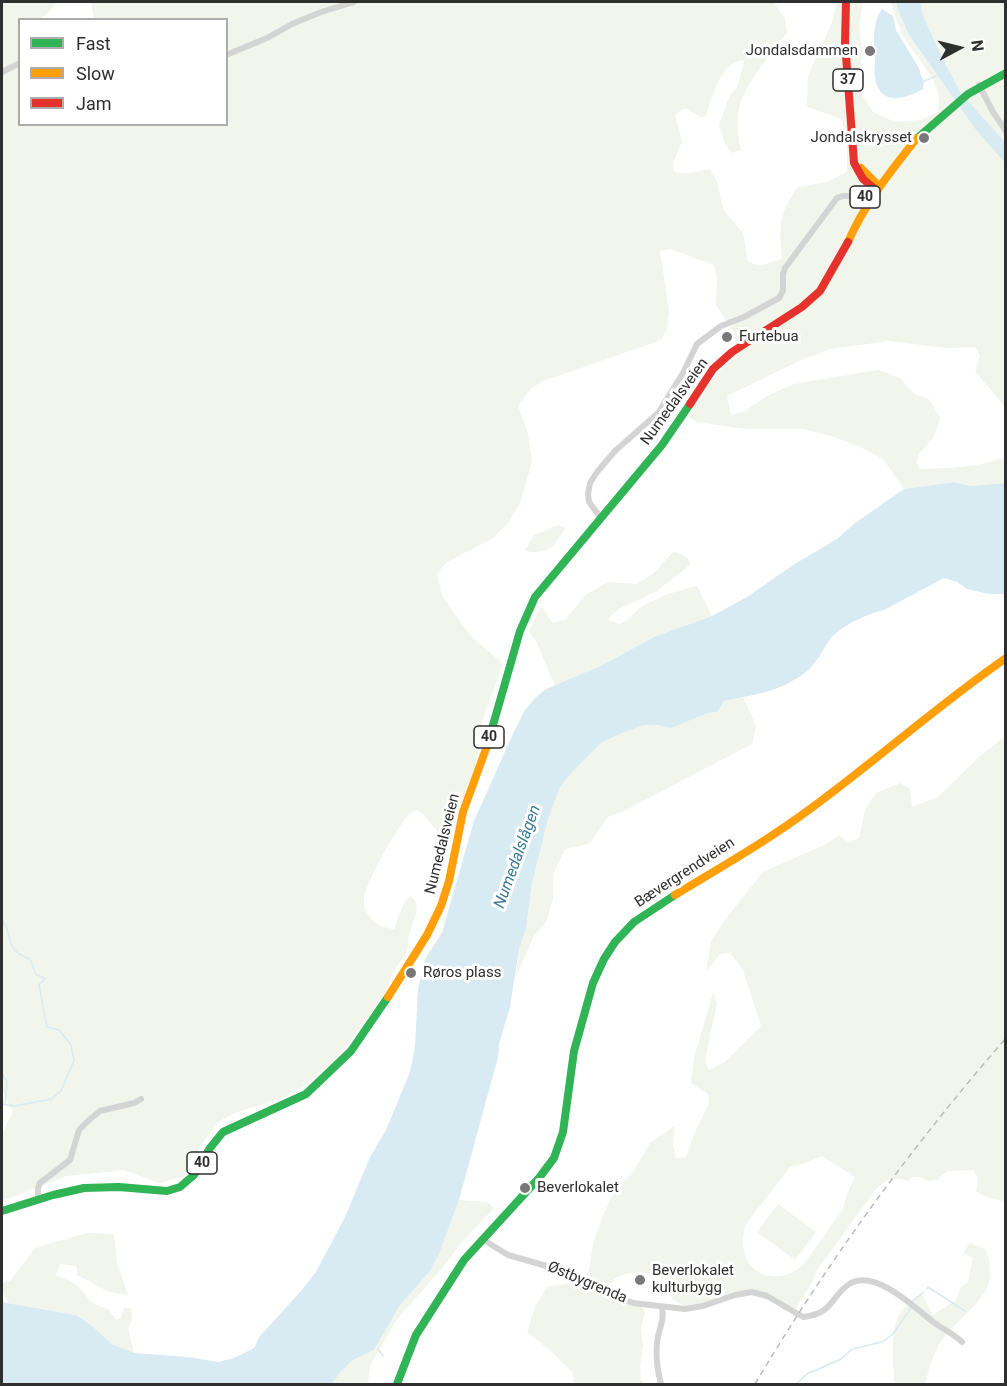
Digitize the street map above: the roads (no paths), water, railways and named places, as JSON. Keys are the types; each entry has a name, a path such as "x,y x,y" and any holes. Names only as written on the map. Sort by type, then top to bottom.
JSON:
{"main road":[{"name":"37","path":"846,2 845,42 854,163 858,173 874,186"},
{"name":"Numedalsveien","path":"834,269 861,204 874,186 917,138 954,103 979,85 1005,73"},
{"name":"Numedalsveien","path":"2,1211 67,1191 93,1187 167,1191 180,1187 194,1175 210,1148 223,1132 306,1094 351,1051 397,984 441,906 452,868 460,820 485,750 528,609 546,582 662,445 713,369 744,342 806,304 823,286 834,269 874,186"},
{"name":"Bævergrendveien","path":"397,1384 406,1357 419,1330 457,1270 482,1239 547,1169 556,1152 565,1118 571,1065 589,995 604,959 619,937 634,922 655,907 802,814 871,762 962,687 1005,658"}],"street":[{"path":"228,54 261,41 292,24 354,2"},
{"path":"2,72 18,64"},
{"path":"979,85 1005,130"},
{"path":"600,518 588,497 592,479 609,458 658,413 684,371 694,347 721,326 744,317 779,298 783,291 785,268 834,200 840,196 848,196 861,204"},
{"path":"38,1199 40,1183 70,1160 80,1130 89,1120 100,1111 134,1103 141,1099"},
{"name":"Østbygrenda","path":"482,1239 508,1255 564,1271 620,1299 662,1307 693,1309 735,1295 752,1292 767,1296 803,1317 822,1312 847,1286 863,1280 877,1284 909,1302 962,1342"},
{"path":"661,1384 657,1358 658,1335 663,1316 662,1307"}],"water":[{"path":"897,2 921,2 923,16 961,93 1005,142 1005,163 976,130 908,34"},
{"name":"Jondalsdammen","path":"882,9 893,16 896,30 924,81 923,89 909,96 888,97 882,93 875,78 874,33"},
{"name":"Numedalslågen","path":"954,482 971,486 1005,483 1005,594 989,594 967,589 957,582 944,578 884,610 863,617 841,629 831,638 810,669 776,689 724,701 717,712 708,713 671,728 644,725 601,743 560,787 548,819 532,883 526,929 519,949 510,1007 459,1200 439,1254 430,1271 400,1305 374,1350 353,1360 340,1372 332,1384 2,1384 2,1302 76,1315 112,1344 134,1353 218,1362 234,1358 254,1348 260,1336 316,1272 345,1217 370,1157 386,1130 410,1072 415,1047 418,989 426,957 442,933 474,821 525,710 546,689 601,666 654,637 712,616 747,597 793,565 837,539 855,523 904,489"}],"waterway":[{"path":"924,81 937,76"},
{"path":"2,920 12,947 30,959 36,974 45,979 39,985 47,1027 59,1030 71,1045 74,1060 61,1091 51,1099 14,1106 2,1104"},
{"path":"2,1073 7,1082 5,1103"},
{"path":"927,1289 928,1287 965,1311"},
{"path":"912,1301 924,1292"},
{"path":"796,1384 807,1374 841,1359 852,1349 882,1342 893,1334 911,1308"},
{"path":"378,1349 383,1356"}],"railway":[{"path":"755,1384 812,1293 873,1205 937,1120 1006,1038"}],"place":[{"name":"Jondalsdammen","path":"870,51"},
{"name":"Jondalskrysset","path":"924,138"},
{"name":"Furtebua","path":"727,337"},
{"name":"Røros plass","path":"411,973"},
{"name":"Beverlokalet","path":"525,1188"},
{"name":"Beverlokalet kulturbygg","path":"640,1280"}]}
